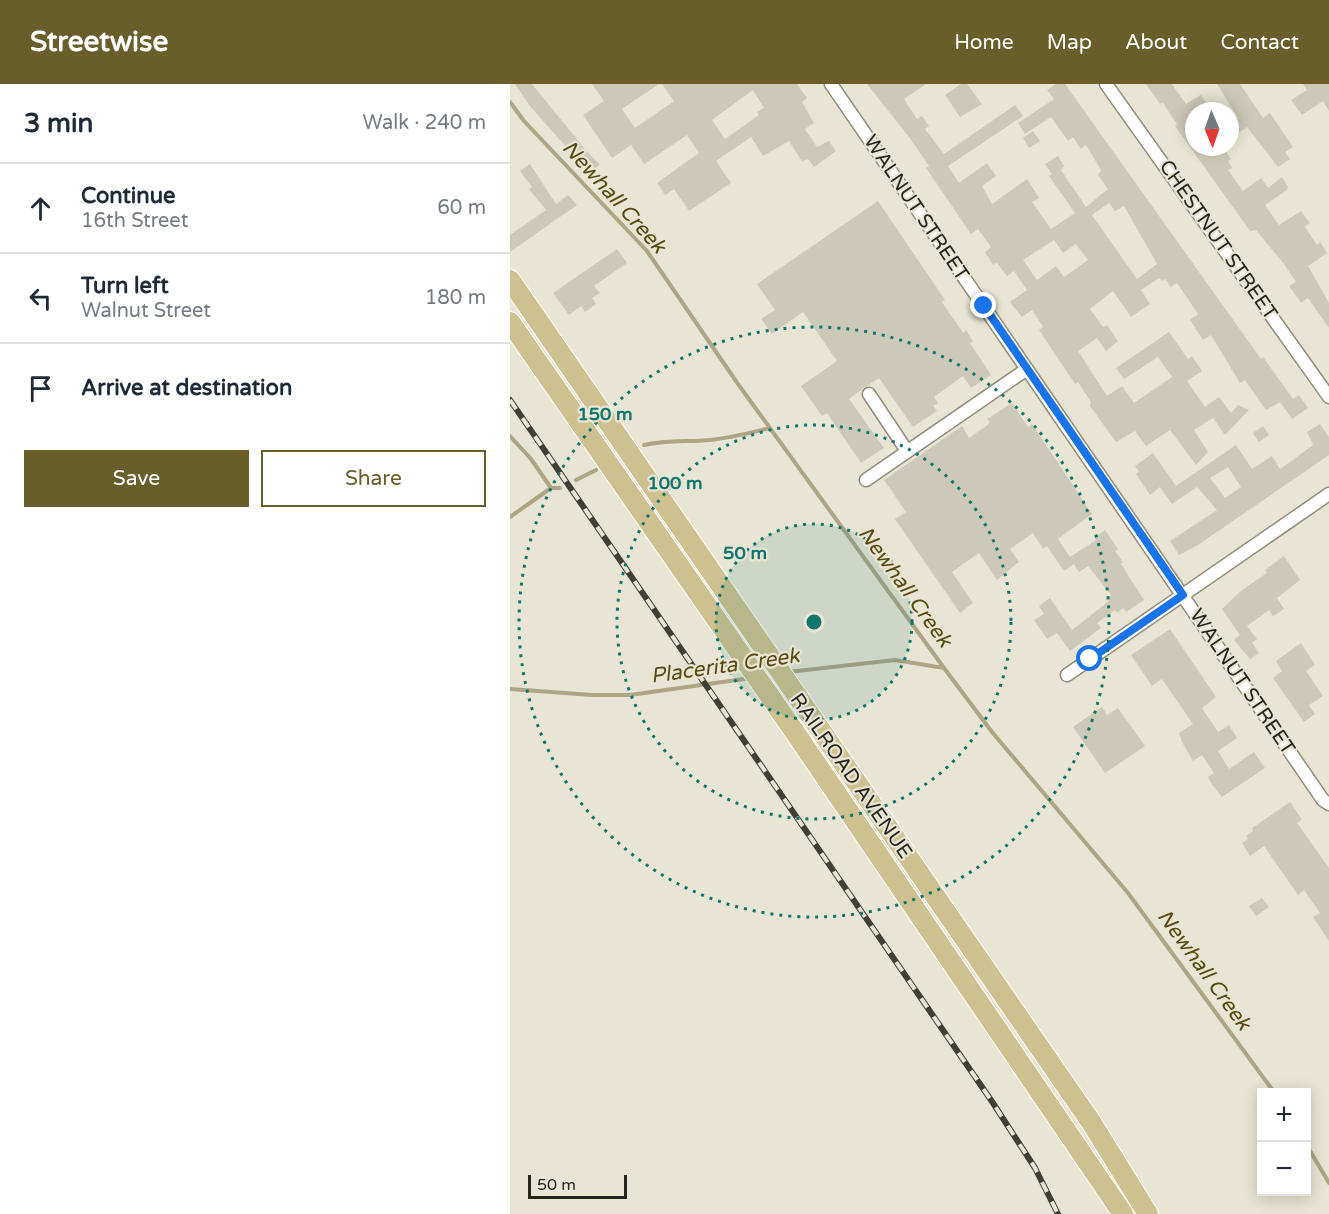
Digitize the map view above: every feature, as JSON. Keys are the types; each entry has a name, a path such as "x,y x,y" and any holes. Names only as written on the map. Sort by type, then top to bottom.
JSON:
{"main road":[{"name":"RAILROAD AVENUE","path":"510,282 1091,1122 1148,1214"},
{"name":"RAILROAD AVENUE","path":"510,322 779,709 1123,1214"}],"street":[{"name":"WALNUT STREET","path":"831,84 1323,800 1329,804"},
{"name":"CHESTNUT STREET","path":"1106,84 1329,397"},
{"path":"866,480 1027,369"},
{"path":"869,394 907,451"},
{"path":"1067,675 1329,494"}],"building":[{"path":"515,84 532,84 589,154 600,164 590,174 530,106"},
{"path":"592,84 659,84 622,109 635,128 674,101 662,84 797,84 807,98 802,102 814,123 805,129 817,147 829,141 836,151 814,167 808,159 802,161 789,141 763,156 751,137 716,161 731,183 689,211 674,189 665,195 657,183 699,153 687,135 644,164 631,145 612,158 583,115 604,101","holes":["753,90 764,108 757,112 759,115 725,139 712,120"]},
{"path":"867,84 926,84 904,99 917,119 922,116 929,126 925,129 944,154 1015,105 1023,116 948,166 959,183 987,163 996,176 982,186 992,204 1027,179 1039,198 1032,202 1051,229 1075,213 1049,176 1052,174 1045,164 1058,156 1064,166 1061,170 1086,207 1108,189 1098,175 1101,170 1086,145 1081,149 1073,137 1068,141 1051,117 1025,134 1018,123 1054,99 1047,90 1056,84 1065,84 1261,359 1263,357 1293,399 1299,395 1308,408 1292,419 1280,402 1266,410 1245,380 1240,383 1211,335 1203,340 1190,320 1198,314 1177,283 1171,287 1165,279 1162,281 1159,278 1141,290 1150,304 1131,317 1113,291 1090,309 1103,327 1107,325 1118,341 1106,351 1097,338 1078,351 1107,396 1122,386 1134,403 1172,377 1158,357 1124,379 1116,368 1169,332 1188,359 1192,356 1202,371 1187,381 1205,407 1219,397 1231,413 1238,405 1249,410 1225,435 1213,418 1194,430 1208,452 1196,465 1170,430 1146,446 1135,431 1116,442 1090,406 1091,402 1078,382 1075,384 1039,330 1043,327 1032,310 1022,317 1010,302 1027,290 1014,271 1007,276 997,263 993,265 985,252 991,247 978,229 971,234 926,168 929,166","holes":["1109,203 1115,211 1124,206 1157,264 1137,279 1092,215","1054,240 1063,253 1076,244 1088,260 1064,277 1056,266 1037,280 1023,260"]},
{"path":"961,84 967,84 982,104 960,117 945,95"},
{"path":"1146,84 1172,84 1185,103 1185,140 1163,103 1160,104"},
{"path":"1217,84 1240,84 1263,118 1270,113 1293,147 1285,152 1290,159 1278,167 1247,127 1239,133 1239,102 1228,102"},
{"path":"1303,84 1329,84 1329,111 1323,101 1302,115 1291,100 1307,90"},
{"path":"1201,95 1205,102 1189,102"},
{"path":"1033,131 1040,141 1029,148 1023,138"},
{"path":"1196,156 1229,156 1231,159 1228,161 1232,168 1228,170 1243,191 1261,178 1268,188 1282,177 1288,187 1287,190 1265,205 1279,225 1301,211 1310,223 1305,227 1317,245 1320,242 1327,253 1308,266 1329,303 1329,328 1308,298 1301,303 1289,286 1296,282 1284,264 1256,230 1250,231"},
{"path":"530,164 556,204 568,195 577,205 510,252 510,235 546,210 529,189 532,187 520,171"},
{"path":"878,201 945,300 942,302 963,333 966,330 973,341 970,343 991,375 971,388 963,376 934,397 938,403 933,406 937,411 913,427 879,378 864,388 849,399 884,448 861,463 827,413 822,416 801,386 837,361 803,312 772,334 761,319 775,310 757,284"},
{"path":"617,249 627,263 594,286 600,293 592,298 596,304 585,312 581,306 569,315 553,293"},
{"path":"1012,403 1028,427 1032,424 1092,514 1058,539 1070,557 1096,540 1094,538 1105,530 1118,549 1115,551 1123,562 1121,564 1144,600 1126,612 1123,608 1117,613 1115,610 1097,623 1101,628 1070,651 1057,633 1047,639 1034,620 1044,614 1039,606 1050,598 1072,630 1109,601 1107,598 1111,595 1088,566 1079,572 1074,564 1064,571 1047,546 1043,549 1033,533 1010,549 1019,562 997,580 979,553 952,572 973,603 960,613 895,519 906,512 884,480 962,426 969,438 990,422 987,419"},
{"path":"1320,424 1329,437 1329,455 1198,545 1179,555 1170,541 1217,510 1197,487 1172,504 1160,487 1150,495 1136,474 1139,472 1135,466 1153,453 1176,486 1236,445 1252,469 1272,456 1280,469 1313,445 1307,432","holes":["1228,467 1241,487 1225,498 1210,478"]},
{"path":"1263,426 1269,435 1259,442 1253,433"},
{"path":"1284,556 1300,580 1277,598 1284,609 1273,616 1269,610 1247,626 1257,639 1252,643 1259,653 1250,659 1234,640 1240,635 1222,609 1242,590 1267,573 1265,570"},
{"path":"1170,629 1216,697 1202,708 1218,732 1229,725 1237,738 1218,751 1229,769 1254,752 1265,768 1222,797 1208,777 1214,773 1202,755 1193,761 1182,742 1179,733 1193,724 1162,679 1152,686 1131,655"},
{"path":"1301,643 1315,665 1306,671 1323,696 1309,705 1315,714 1304,722 1273,678 1282,671 1276,661"},
{"path":"1102,707 1107,715 1118,708 1145,746 1105,773 1073,727"},
{"path":"1290,802 1302,820 1297,823 1329,868 1329,941 1313,917 1320,913 1304,890 1298,895 1264,846 1250,856 1242,843 1248,839 1246,836 1253,831 1252,828"},
{"path":"1262,898 1269,907 1256,916 1249,906"}],"waterway":[{"name":"Newhall Creek","path":"510,102 524,121 647,251 738,384 944,668 992,732 1128,893 1271,1088"},
{"path":"644,445 718,439 770,428"},
{"path":"510,436 531,459 551,488 560,488"},
{"path":"576,480 596,470"},
{"path":"510,517 551,488"},
{"name":"Placerita Creek","path":"788,672 895,660 944,668"},
{"name":"Placerita Creek","path":"510,689 592,695 630,695 751,678"},
{"name":"Newhall Creek","path":"1311,1152 1329,1183"}],"railway":[{"path":"510,400 993,1103 1035,1168 1058,1214"}],"route":[{"path":"984,306 1183,595 1090,659"}]}
